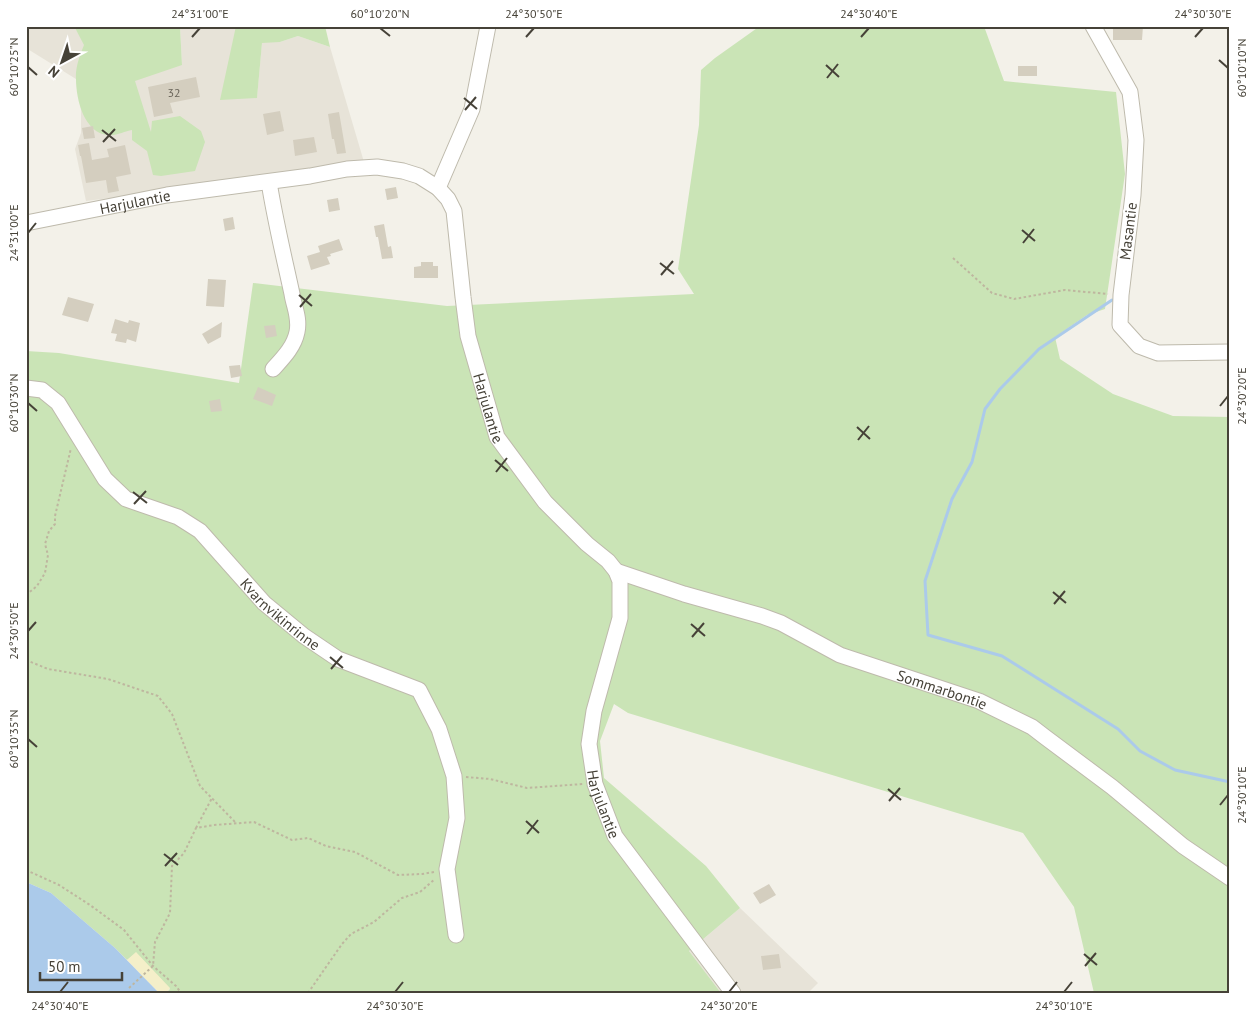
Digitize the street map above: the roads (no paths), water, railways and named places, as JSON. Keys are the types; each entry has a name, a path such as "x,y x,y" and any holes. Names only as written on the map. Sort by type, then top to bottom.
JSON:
{"street":[{"path":"438,188 472,109 488,26"},
{"name":"Masantie","path":"1093,26 1130,92 1136,140 1133,195 1121,295 1120,326 1139,346 1158,353 1230,352"},
{"name":"Harjulantie","path":"26,223 167,195 310,176 346,168 376,167 402,171 419,176 438,188 448,199 454,211 468,336 497,437 545,502 587,544 608,561 616,571 620,581 620,618 594,711 589,744 595,784 615,836 733,993"},
{"path":"269,182 274,217 298,319 297,333 293,344 273,370"},
{"name":"Kvarnvikinrinne","path":"26,388 42,390 58,403 105,479 126,499 178,517 200,530 264,603 304,636 338,660 419,690 439,729 454,776 457,818 447,869 456,936"},
{"name":"Sommarbontie","path":"616,571 781,623 840,654 978,701 998,710 1032,727 1046,737 1112,787 1183,846 1230,878"}],"water":[{"path":"26,882 51,893 115,948 159,993 26,993"}],"waterway":[{"path":"1112,300 1039,349 1000,389 985,409 972,462 952,499 925,581 928,635 1002,656 1118,729 1140,751 1175,770 1230,782"}]}
